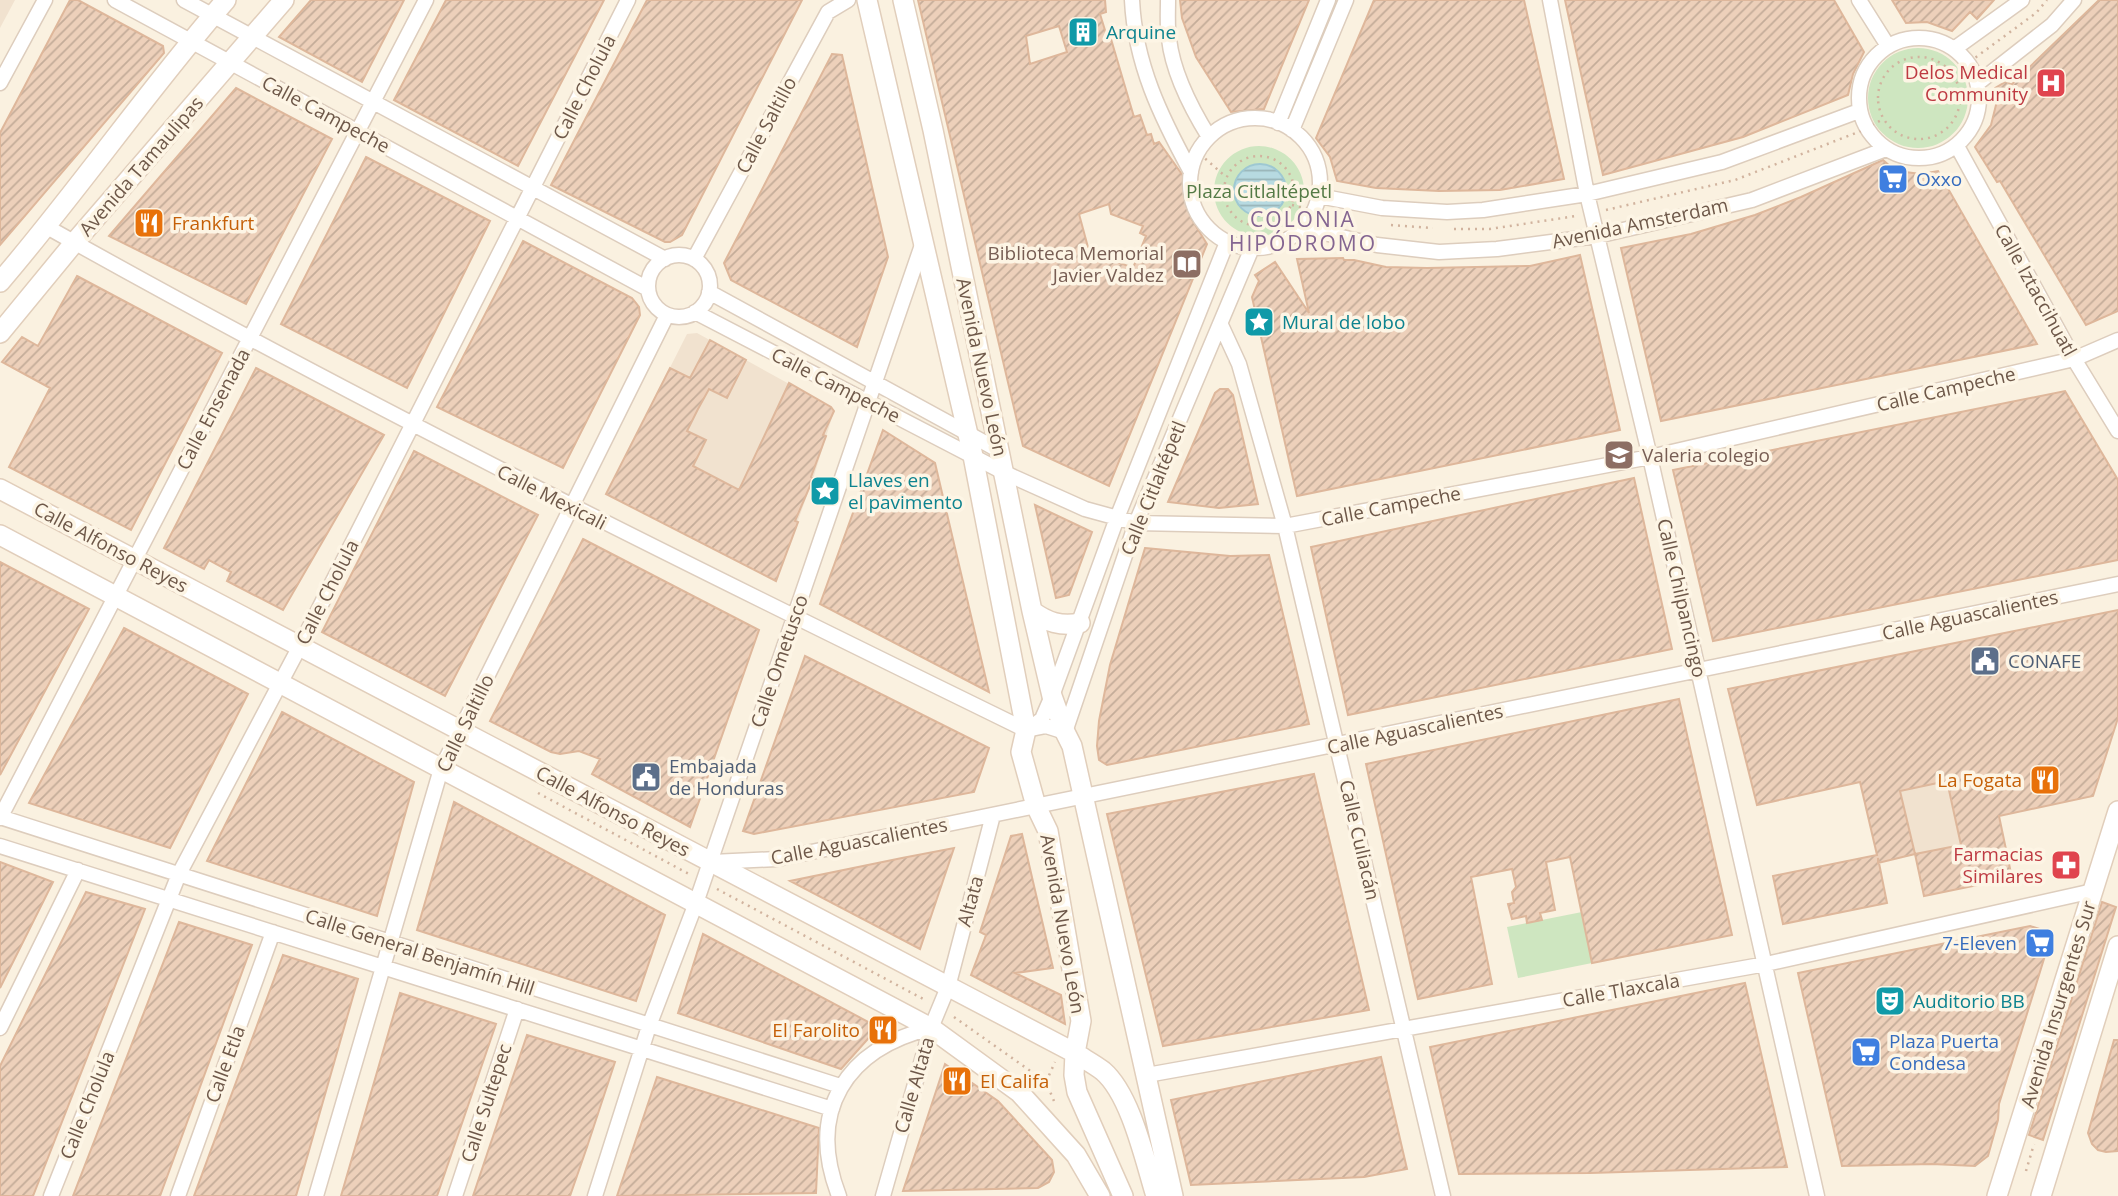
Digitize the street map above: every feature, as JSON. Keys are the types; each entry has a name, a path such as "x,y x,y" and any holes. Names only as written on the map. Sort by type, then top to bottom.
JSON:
{"main road":[{"name":"Avenida Tamaulipas","path":"0,282 47,228 226,0"},
{"name":"Avenida Tamaulipas","path":"0,333 284,0"},
{"name":"Avenida Nuevo León","path":"867,0 973,456 1026,730 1021,752 1036,806 1048,831 1081,1021 1068,1050 1077,1092 1123,1196"},
{"name":"Avenida Nuevo León","path":"903,0 933,130 1032,611 1052,696 1072,746 1173,1196"},
{"name":"Calle Alfonso Reyes","path":"0,489 1068,1050 1103,1071 1121,1094 1156,1196"},
{"name":"Calle Alfonso Reyes","path":"0,535 931,1028 1019,1092 1076,1155 1100,1196"},
{"path":"1032,611 1061,625 1080,623"},
{"name":"Avenida Insurgentes Sur","path":"1997,1196 2118,811"},
{"name":"Avenida Insurgentes Sur","path":"2041,1196 2118,946"}],"street":[{"path":"0,83 44,0"},
{"name":"Calle Campeche","path":"115,0 648,289"},
{"name":"Calle Campeche","path":"184,0 665,258"},
{"name":"Calle Ensenada","path":"0,817 426,0"},
{"name":"Calle Cholula","path":"51,1196 178,874 300,646 628,0"},
{"name":"Calle Saltillo","path":"694,259 828,12 848,0"},
{"path":"1132,0 1144,71 1160,114 1191,172"},
{"path":"1168,0 1169,40 1174,64 1191,109 1209,137"},
{"path":"1278,123 1328,0"},
{"path":"1292,130 1346,0"},
{"name":"Calle Chilpancingo","path":"1549,0 1587,194 1699,670 1817,1196"},
{"path":"1859,0 1888,46"},
{"path":"1954,49 2022,0"},
{"path":"1978,83 2052,25 2074,0"},
{"path":"1922,37 1939,41 1954,49 1969,64 1978,83 1978,111 1974,124 1956,146 1940,155 1922,159 1903,156 1886,149 1866,129 1859,111 1858,92 1863,74 1873,58 1888,46 1904,39 1922,37"},
{"name":"Avenida Amsterdam","path":"1319,196 1382,208 1447,212 1483,210 1587,194 1722,162 1859,111"},
{"path":"1260,119 1292,130 1306,142 1316,159 1320,177 1315,210 1302,228 1288,240 1252,248 1227,242 1210,230 1197,213 1191,193 1191,172 1198,152 1209,137 1241,120 1260,119"},
{"name":"Calle Iztaccihuatl","path":"1956,146 2074,359 2118,431"},
{"name":"Avenida Amsterdam","path":"1302,228 1377,245 1439,251 1497,249 1597,236 1752,200 1886,149"},
{"name":"Calle Mexicali","path":"47,228 249,340 412,425 572,507 1026,730"},
{"name":"Calle Citlaltépetl","path":"1052,696 1117,518 1227,242"},
{"name":"Calle Ometusco","path":"595,1196 649,1026 696,904 922,245"},
{"name":"Calle Citlaltépetl","path":"1065,733 1136,523 1252,248"},
{"path":"674,256 694,259 707,273 709,292 702,307 687,316 667,315 654,304 648,289 652,271 665,258 674,256"},
{"name":"Calle Campeche","path":"709,292 1000,451"},
{"name":"Calle Campeche","path":"695,312 1004,473 1085,509 1136,523 1285,527 1650,457 2074,359 2118,340"},
{"name":"Calle Saltillo","path":"316,1196 441,769 667,315"},
{"name":"Calle Culiacán","path":"1221,325 1238,364 1285,527 1443,1196"},
{"name":"Calle Aguascalientes","path":"710,862 777,859 2118,584"},
{"path":"1026,730 1042,719 1052,696"},
{"path":"1026,730 1046,726 1065,733"},
{"name":"Altata","path":"931,1028 948,987 993,815"},
{"name":"Calle General Benjamín Hill","path":"0,817 840,1086"},
{"name":"Calle General Benjamín Hill","path":"0,846 832,1109"},
{"path":"0,1028 78,870"},
{"name":"Calle Tlaxcala","path":"1147,1075 1766,964 2093,891"},
{"name":"Calle Etla","path":"178,1196 273,932"},
{"name":"Calle Sultepec","path":"455,1196 517,1009"},
{"name":"Calle Altata","path":"839,1196 829,1148 832,1109 840,1086 861,1062 888,1042 931,1028"},
{"name":"Calle Altata","path":"883,1196 931,1028"}],"path":[{"path":"1953,74 2036,13 2047,0"},
{"path":"1923,57 1933,59 1953,74 1959,87 1960,103 1955,118 1945,130 1933,137 1908,138 1896,133 1883,119 1878,106 1880,86 1890,68 1902,60 1923,57"},
{"path":"1259,155 1273,158 1284,166 1292,178 1294,191 1292,205 1284,216 1272,224 1258,226 1233,216 1226,204 1223,190 1226,177 1234,166 1245,158 1259,155"},
{"path":"939,1007 1046,1082 1056,1106"},
{"path":"1046,1082 1068,1050"},
{"path":"2026,1171 2036,1138"}],"shaded area":[{"path":"0,0 15,0 0,28"},
{"path":"697,333 834,411 776,581 606,494 687,334"},
{"path":"1989,772 2012,878 1924,896 1900,791"}],"green space":[{"path":"1918,48 1937,52 1953,63 1964,79 1968,98 1964,117 1953,133 1937,144 1918,148 1899,144 1883,133 1872,117 1868,98 1872,79 1883,63 1899,52"},
{"name":"Plaza Citlaltépetl","path":"1259,146 1276,150 1291,159 1300,174 1304,191 1300,208 1291,223 1276,232 1259,236 1242,232 1227,223 1218,208 1214,191 1218,174 1227,159 1242,150"},
{"path":"1582,912 1592,963 1518,978 1507,927"}],"water":[{"path":"1260,164 1270,166 1278,172 1284,180 1284,200 1278,208 1270,214 1260,216 1250,214 1242,208 1236,200 1234,190 1236,180 1242,172 1250,166"}],"building":[{"path":"70,0 78,0 163,46 164,53 0,245 0,133"},
{"path":"311,0 404,0 362,82 279,37"},
{"path":"446,0 604,0 518,166 394,100"},
{"path":"647,0 802,0 682,235 670,242 665,242 551,185"},
{"path":"918,0 1105,0 1106,12 1100,14 1108,40 1111,39 1134,117 1140,115 1147,135 1151,134 1154,144 1159,142 1186,180 1191,218 1207,244 1109,486 1023,446","holes":["1059,26 1067,52 1030,64 1026,36","1109,204 1111,214 1143,226 1140,233 1146,236 1133,268 1089,251 1079,214"]},
{"path":"1180,0 1309,0 1264,109 1231,112 1196,57 1182,18"},
{"path":"1374,0 1524,0 1564,179 1500,190 1439,191 1376,188 1337,181 1330,157 1316,138"},
{"path":"1565,0 1834,0 1864,52 1853,74 1848,95 1743,137 1603,175"},
{"path":"1892,0 1994,0 1977,19 1970,12 1952,31 1927,22 1906,23"},
{"path":"2099,0 2118,0 2118,311 2086,325 2000,181 1997,182 1975,147 1991,125 1996,105 1995,88 2007,81 2011,85"},
{"path":"832,54 842,55 888,257 857,347 731,280 724,263"},
{"path":"236,88 332,139 246,304 109,236"},
{"path":"366,157 490,221 407,388 281,324"},
{"path":"1883,160 1891,167 1905,172 1921,174 1938,171 2037,344 1661,421 1621,248 1691,234 1755,215"},
{"path":"523,241 632,298 639,307 640,315 563,468 437,407"},
{"path":"1580,255 1620,430 1297,496 1252,297 1259,281 1255,275 1275,262 1309,313 1297,259 1343,258 1386,267 1427,268 1530,266"},
{"path":"77,276 222,353 131,530 9,467 50,388 2,362 22,337 38,346"},
{"path":"710,340 746,360 727,398 709,389 687,431 706,440 693,466 739,490 789,383 834,411 823,435 826,436 811,477 813,479 795,521 798,522 776,581 606,494 670,368 690,378"},
{"path":"256,368 384,435 283,610 227,581 231,572 209,560 204,569 164,548"},
{"path":"1220,389 1228,389 1233,395 1258,504 1219,508 1168,502 1215,393"},
{"path":"2065,391 2118,480 2118,560 1713,641 1673,470"},
{"path":"883,430 935,463 989,692 820,604"},
{"path":"414,451 538,515 445,696 322,632"},
{"path":"1634,478 1672,649 1348,715 1311,547"},
{"path":"1035,505 1092,532 1069,595 1056,598"},
{"path":"583,539 759,630 690,827 592,774 600,759 579,751 560,754 551,752 490,721"},
{"path":"1145,548 1230,556 1269,555 1309,724 1107,765 1099,760 1099,721 1110,665"},
{"path":"0,562 89,609 0,775"},
{"path":"2118,610 2118,718 2093,796 1999,816 2012,878 1924,896 1915,854 1879,863 1887,903 1783,924 1773,876 1877,855 1860,782 1757,805 1728,689","holes":["1947,781 1961,845 1915,854 1900,791"]},
{"path":"124,628 248,694 170,848 29,803"},
{"path":"805,656 989,748 974,792 754,834 743,831"},
{"path":"1679,699 1732,935 1592,963 1570,857 1546,862 1555,910 1540,913 1542,920 1527,923 1526,916 1512,919 1508,904 1514,903 1512,892 1516,887 1512,869 1471,877 1492,984 1418,999 1366,764"},
{"path":"282,712 414,782 377,916 207,861"},
{"path":"1314,774 1369,1010 1163,1046 1107,814"},
{"path":"454,802 665,915 636,1001 417,930"},
{"path":"1022,834 1053,968 1015,973 1061,995 1065,1024 971,975 986,935 980,932 1011,836"},
{"path":"954,848 920,949 790,881 902,858"},
{"path":"0,862 53,882 0,988"},
{"path":"86,892 145,909 33,1196 0,1196 0,1066"},
{"path":"2102,902 2116,907 2043,1140 2029,1135"},
{"path":"179,922 252,945 160,1196 73,1196"},
{"name":"Plaza Puerta Condesa","path":"2030,926 2052,933 1999,1104 1998,1120 1988,1156 1975,1166 1842,1166 1798,973"},
{"path":"703,934 874,1025 874,1032 841,1069 678,1013"},
{"path":"283,955 358,979 296,1196 194,1196"},
{"path":"1745,983 1787,1167 1459,1174 1430,1047"},
{"path":"400,993 496,1024 437,1196 341,1196"},
{"path":"527,1035 615,1062 587,1147 570,1196 473,1196"},
{"path":"2114,1040 2118,1040 2118,1151 2106,1152 2098,1150 2092,1144 2088,1133"},
{"path":"1381,1057 1407,1169 1364,1177 1191,1185 1171,1100"},
{"path":"945,1064 998,1101 1052,1160 1054,1172 1049,1182 1038,1188 903,1191"},
{"path":"657,1077 819,1128 816,1193 617,1196"}],"place":[{"name":"Arquine","path":"1083,32"},
{"name":"Delos Medical Community","path":"2051,83"},
{"name":"Oxxo","path":"1893,179"},
{"name":"Frankfurt","path":"149,223"},
{"name":"Biblioteca Memorial Javier Valdez","path":"1187,264"},
{"name":"Mural de lobo","path":"1259,322"},
{"name":"Valeria colegio","path":"1619,455"},
{"name":"Llaves en el pavimento","path":"825,491"},
{"name":"CONAFE","path":"1985,661"},
{"name":"Embajada de Honduras","path":"646,777"},
{"name":"La Fogata","path":"2045,780"},
{"name":"Farmacias Similares","path":"2066,865"},
{"name":"7-Eleven","path":"2040,943"},
{"name":"Auditorio BB","path":"1890,1001"},
{"name":"El Farolito","path":"883,1030"},
{"name":"Plaza Puerta Condesa","path":"1866,1052"},
{"name":"El Califa","path":"957,1081"}],"district":[{"name":"COLONIA HIPÓDROMO","path":"1303,232"}]}
